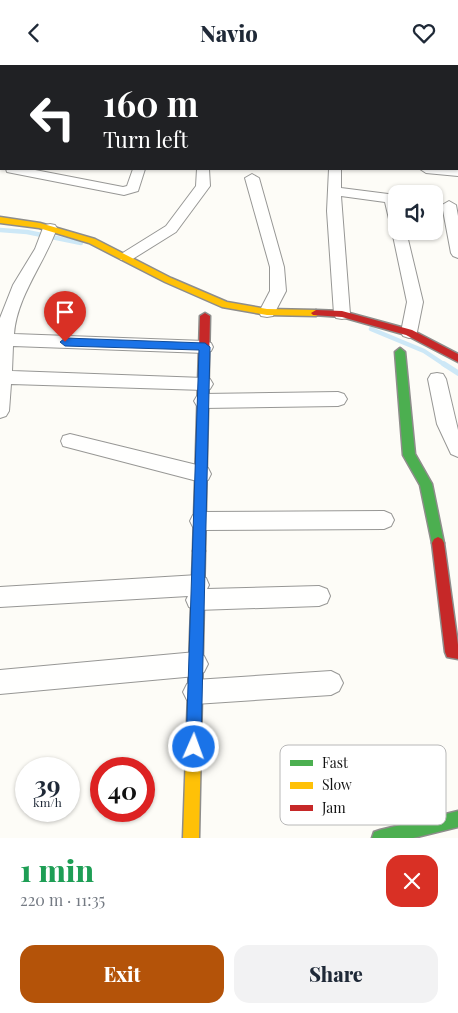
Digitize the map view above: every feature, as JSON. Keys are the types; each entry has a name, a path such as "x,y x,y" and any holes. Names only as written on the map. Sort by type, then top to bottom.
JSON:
{"street":[{"path":"17,170 124,191 133,188 139,170"},
{"path":"126,257 170,229 203,186 203,170"},
{"path":"335,170 334,211 342,314"},
{"path":"437,170 458,172"},
{"path":"252,178 277,267 278,291 267,312"},
{"path":"335,191 388,197"},
{"path":"454,205 458,253"},
{"path":"0,220 48,234 92,241 126,257 168,281 225,305 267,312 342,314 409,332 458,358"},
{"path":"0,411 7,321 20,285 48,234"},
{"path":"401,240 416,302 409,332"},
{"path":"191,838 206,316"},
{"path":"5,340 205,347"},
{"path":"400,352 409,455 426,485 436,526 452,652 458,651"},
{"path":"3,377 203,393 338,399"},
{"path":"438,379 446,424 458,449"},
{"path":"70,441 201,474"},
{"path":"200,521 384,520"},
{"path":"0,597 198,593 319,596"},
{"path":"0,682 196,664"},
{"path":"195,692 331,683"},
{"path":"380,838 432,833 458,819"}],"waterway":[{"path":"0,230 27,232 81,243"},
{"path":"371,329 424,351 445,365"},
{"path":"444,364 458,373"}],"traffic: fast":[{"path":"400,352 409,455 426,484 438,543"},
{"path":"446,822 458,819"},
{"path":"380,838 433,825"}],"traffic: slow":[{"path":"0,220 40,226 92,241 168,280 225,305 267,312 316,313"},
{"path":"191,838 199,551"}],"traffic: jam":[{"path":"316,313 342,314 409,332 458,358"},
{"path":"199,551 205,316"},
{"path":"438,543 452,652 458,652"}],"route":[{"path":"65,342 205,347 194,747"}]}
